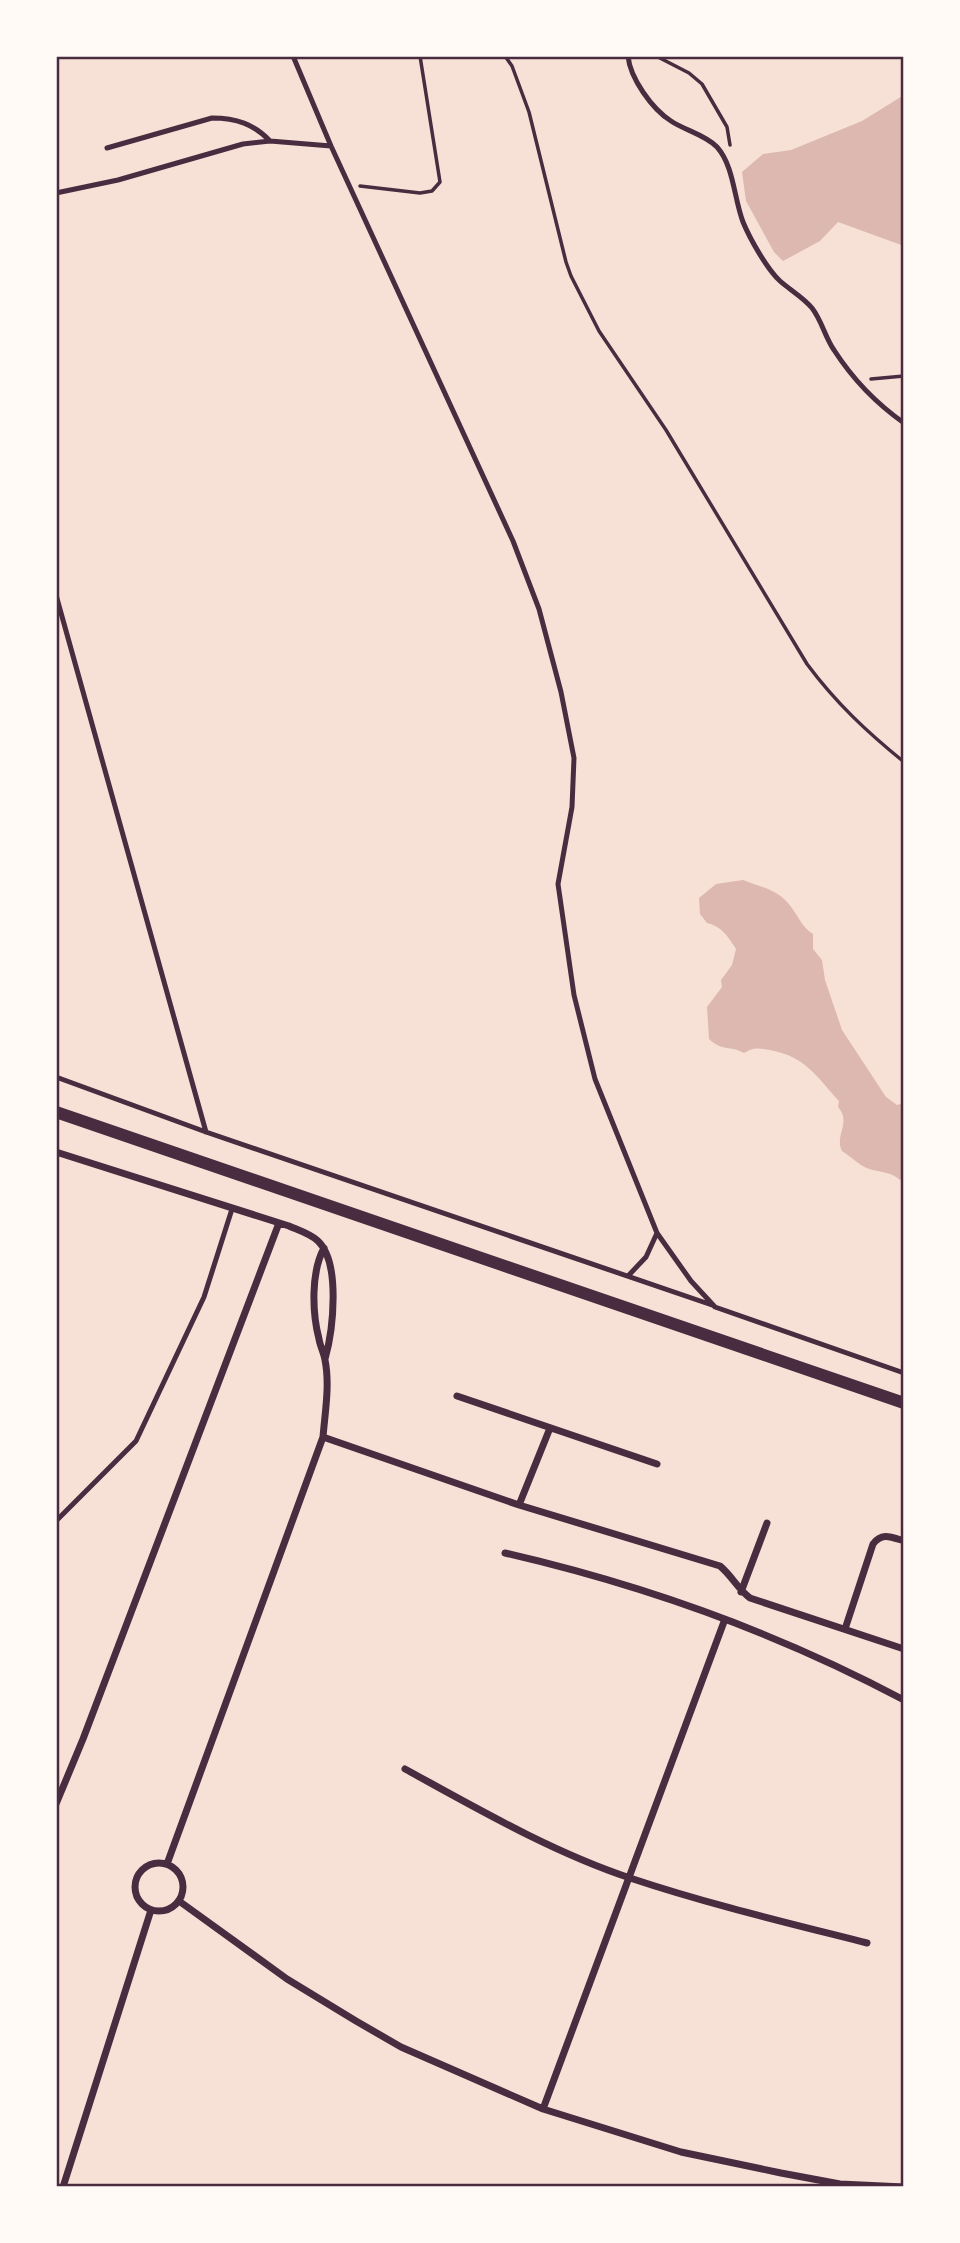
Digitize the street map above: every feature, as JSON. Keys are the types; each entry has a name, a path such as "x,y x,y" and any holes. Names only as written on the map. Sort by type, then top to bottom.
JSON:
{"street":[{"path":"56,1112 904,1403"},
{"path":"56,1152 289,1226 317,1239 324,1248 332,1278 332,1336 325,1360"},
{"path":"56,1804 279,1223"},
{"path":"167,1864 323,1437 327,1387 325,1360 318,1337 313,1276 324,1248"},
{"path":"457,1396 657,1464"},
{"path":"519,1504 550,1428"},
{"path":"323,1437 519,1504 720,1566 741,1592 750,1598 904,1649"},
{"path":"741,1592 767,1523"},
{"path":"845,1629 873,1544 878,1538 887,1535 904,1541"},
{"path":"505,1553 661,1595 725,1619 862,1678 904,1700"},
{"path":"543,2109 725,1619"},
{"path":"405,1769 554,1847 629,1878 726,1907 867,1943"},
{"path":"167,1864 182,1877 183,1893 179,1901 167,1910 151,1910 138,1900 135,1885 137,1877 148,1865 167,1864"},
{"path":"179,1901 287,1979 401,2047 543,2109 681,2152 840,2183 904,2187"},
{"path":"63,2187 151,1910"}],"lane":[{"path":"293,56 331,146 513,541 540,609 574,758 572,807 558,884 574,995 595,1079 657,1233 691,1281 715,1307"},
{"path":"628,56 628,64 635,78 656,109 716,146 728,168 743,223 777,279 812,309 822,322 833,349 880,405 904,423"},
{"path":"107,148 212,118 229,118 242,122 259,130 270,141"},
{"path":"56,193 118,180 243,144 270,141 331,146"},
{"path":"56,595 206,1132"},
{"path":"56,1077 206,1132 904,1373"},
{"path":"56,1521 136,1441 204,1297 232,1209"},
{"path":"628,1276 646,1257 657,1233"}],"path":[{"path":"349,185 420,193 432,191 440,182 420,56"},
{"path":"505,56 512,66 529,112 566,262 599,331 666,430 807,664 833,698 868,733 904,762"},
{"path":"656,56 690,73 702,84 727,127 730,138 728,168"},
{"path":"859,381 904,376"}],"shaded area":[{"path":"904,95 904,246 838,222 820,241 783,261 774,252 746,201 742,172 763,154 791,150 862,121"},
{"path":"743,880 778,894 813,934 813,949 822,960 825,980 842,1030 886,1097 897,1105 904,1103 904,1177 900,1180 891,1174 864,1167 842,1151 840,1140 843,1118 838,1107 839,1101 801,1062 766,1049 753,1049 744,1053 718,1046 709,1039 707,1007 722,987 721,980 732,965 736,949 724,933 707,923 700,914 699,898 716,884"}]}
